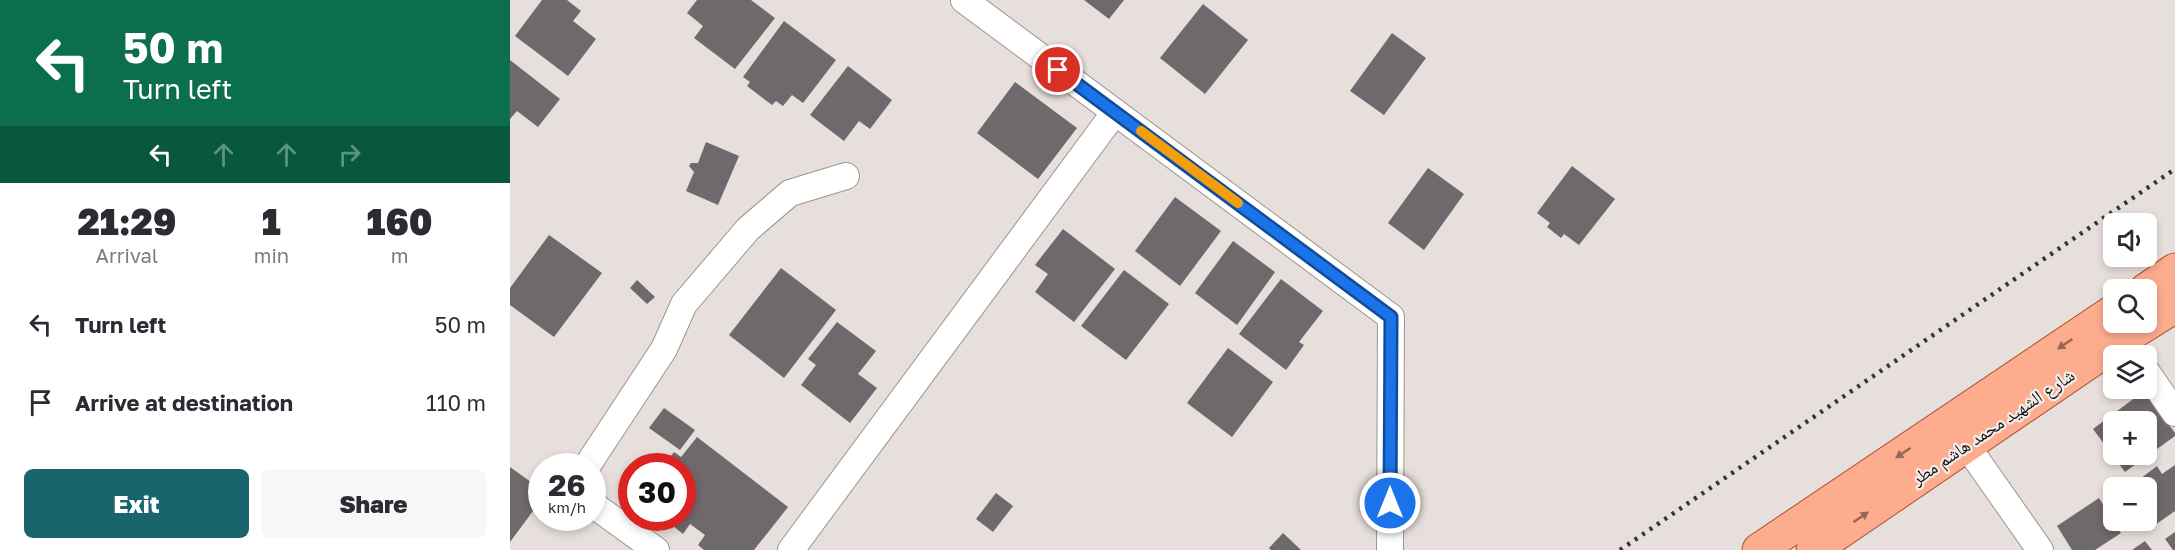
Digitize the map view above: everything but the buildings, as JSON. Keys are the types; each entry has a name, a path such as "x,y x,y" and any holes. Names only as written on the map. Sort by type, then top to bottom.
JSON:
{"main road":[{"path":"2157,282 2175,270"},
{"name":"شارع الشهيد محمد هاشم مطر","path":"1759,550 2175,306"},
{"name":"شارع الشهيد محمد هاشم مطر","path":"1819,548 2124,335"}],"street":[{"path":"964,0 1391,317 1390,550"},
{"path":"791,550 1115,112"},
{"path":"596,453 664,349 684,304 748,229 790,193 846,176"},
{"path":"2157,387 2175,413"},
{"path":"1967,446 2040,550"},
{"path":"606,514 656,550"}],"railway":[{"path":"1620,550 2175,169"}],"slow traffic":[{"path":"1141,131 1238,203"}],"route":[{"path":"1058,70 1391,317 1390,503"}]}
